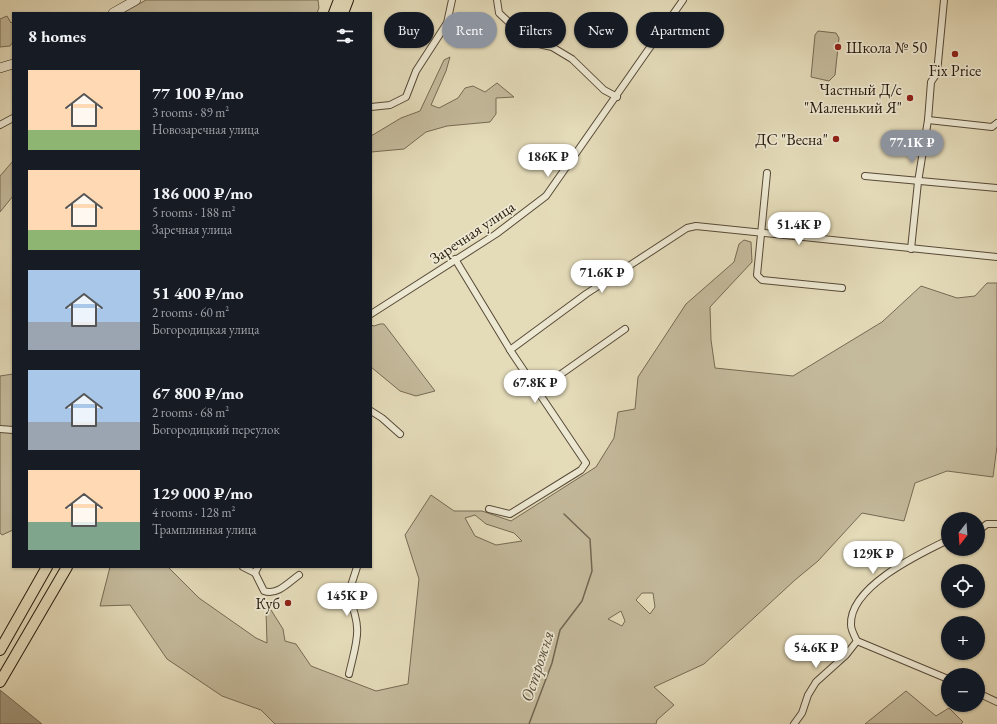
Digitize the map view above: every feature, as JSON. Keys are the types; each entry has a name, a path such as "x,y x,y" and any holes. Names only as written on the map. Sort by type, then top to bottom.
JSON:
{"main road":[{"path":"334,12 339,0"},
{"path":"343,12 348,0"},
{"path":"0,682 65,568"},
{"path":"0,650 46,570"}],"street":[{"path":"115,12 136,0"},
{"path":"372,107 390,105 406,98 416,71 447,23 452,0"},
{"path":"497,0 499,13 530,42 552,47 572,58 604,90 617,97"},
{"name":"Заречная улица","path":"372,313 496,234 546,196 617,97 683,0"},
{"path":"911,249 918,182 928,120 931,82 937,73 944,0"},
{"path":"0,68 12,64"},
{"path":"0,125 12,119"},
{"path":"928,120 992,127 997,123"},
{"path":"767,173 757,275 762,280 842,288"},
{"path":"865,176 997,188"},
{"path":"510,350 586,294 687,228 696,226 997,257"},
{"path":"455,259 510,350 586,463 581,470 510,514 490,509"},
{"path":"537,391 625,329"},
{"path":"372,412 382,418 400,434"},
{"path":"0,429 12,430"},
{"path":"985,526 987,524 997,524"},
{"path":"941,543 924,551 892,571 862,595 853,609 850,626 857,641 941,677"},
{"path":"349,674 359,633 354,611 348,595 357,568"},
{"path":"256,570 264,591 270,593 275,592 299,575"},
{"path":"794,724 802,713 808,695 816,682 846,655 857,641"},
{"path":"985,696 997,702"}],"shaded area":[{"path":"146,0 318,0 319,8 317,12 125,12"},
{"path":"7,16 11,23 12,22 12,43 10,46 0,47 0,19"},
{"path":"818,31 836,33 839,38 835,75 829,81 811,77 815,35"},
{"path":"450,57 446,71 431,105 439,108 458,98 465,88 473,86 485,92 497,83 514,97 496,98 496,114 490,122 447,126 426,132 404,149 372,152 372,135 401,118 420,111 444,60"},
{"path":"12,162 12,197 0,212 0,176"},
{"path":"744,240 751,242 752,262 710,307 711,340 715,368 793,376 882,322 921,286 957,298 975,296 987,283 997,283 997,446 993,477 947,471 915,483 904,521 862,513 818,561 795,580 704,664 654,687 674,705 657,720 656,724 275,724 261,710 222,696 167,659 130,605 100,606 110,568 169,568 199,598 256,638 267,643 266,611 271,610 283,629 285,641 296,644 311,666 376,691 408,684 419,579 405,535 431,495 454,511 482,511 511,521 596,467 614,438 618,412 635,409 638,377 686,304 734,262 739,244","holes":["475,515 486,524 514,533 522,541 496,545 475,536 465,518","642,593 653,593 655,607 650,614 636,600","621,611 625,621 622,626 608,619"]},
{"path":"384,324 435,391 416,396 400,391 372,368 372,325"},
{"path":"12,374 12,530 2,535 0,533 0,376"},
{"path":"0,690 42,724 0,724"},
{"path":"906,691 936,716 942,712 953,712 963,722 961,724 865,724"}],"waterway":[{"name":"Острожня","path":"529,724 552,663 560,630 582,601 592,571 590,539 564,514"}],"place":[{"name":"Школа № 50","path":"838,47"},
{"name":"Fix Price","path":"955,54"},
{"name":"Частный Д/с \"Маленький Я\"","path":"910,98"},
{"name":"ДС \"Весна\"","path":"836,139"},
{"name":"Куб","path":"288,603"}]}
